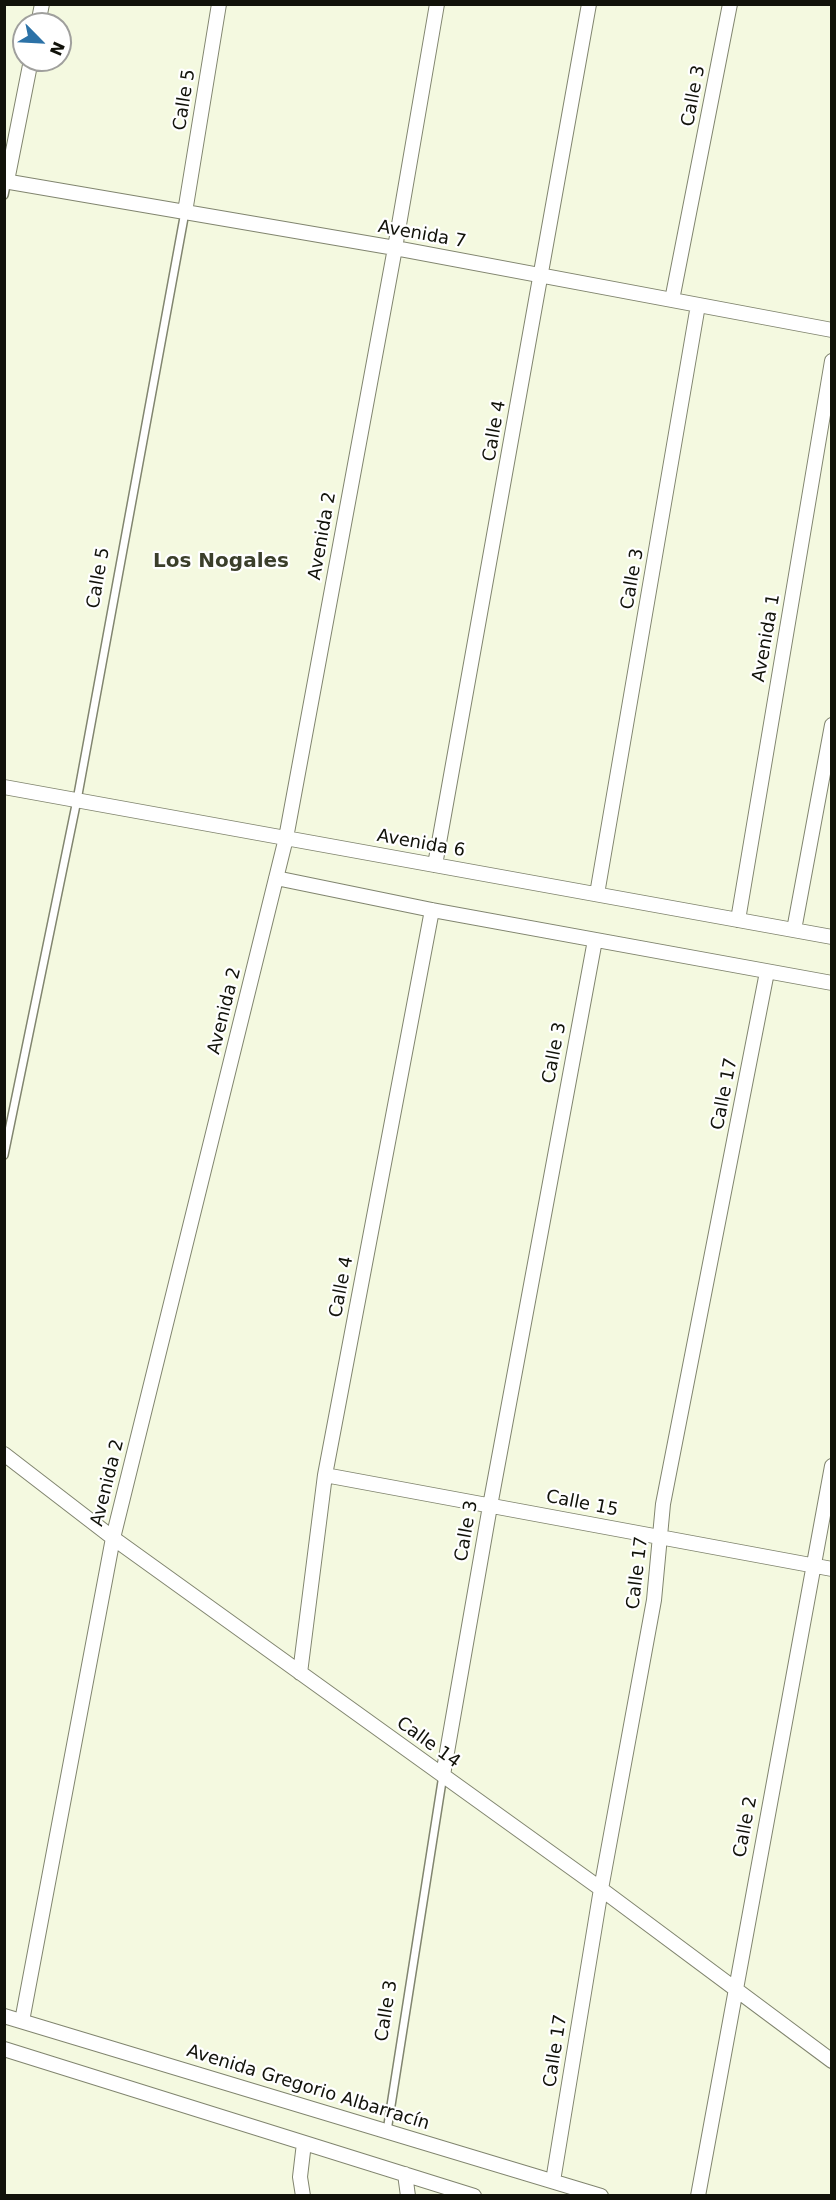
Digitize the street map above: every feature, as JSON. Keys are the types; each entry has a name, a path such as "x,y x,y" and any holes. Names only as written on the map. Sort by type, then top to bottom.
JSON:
{"street":[{"name":"Calle 5","path":"185,212 219,4"},
{"name":"Avenida 2","path":"22,2021 113,1538 286,838 395,248 437,4"},
{"name":"Calle 4","path":"435,865 590,4"},
{"name":"Calle 3","path":"672,300 730,4"},
{"path":"6,181 29,72"},
{"name":"Avenida 7","path":"6,181 395,248 831,330"},
{"name":"Calle 3","path":"597,894 698,305"},
{"name":"Avenida 1","path":"738,920 831,361"},
{"path":"794,930 831,725"},
{"name":"Avenida 6","path":"4,787 831,938"},
{"path":"276,878 432,910 831,983"},
{"name":"Calle 4","path":"300,1673 325,1475 432,910"},
{"name":"Calle 3","path":"443,1775 489,1506 595,940"},
{"name":"Calle 17","path":"553,2181 601,1889 654,1600 663,1504 767,972"},
{"name":"Calle 14","path":"4,1454 113,1538 601,1889 831,2061"},
{"name":"Calle 2","path":"698,2196 831,1466"},
{"name":"Calle 15","path":"325,1475 831,1569"},
{"name":"Avenida Gregorio Albarracín","path":"4,2016 601,2196"},
{"path":"4,2049 474,2196"},
{"path":"303,2196 300,2177 304,2143"},
{"path":"405,2174 408,2196"}],"lane":[{"path":"4,195 6,181"},
{"name":"Calle 5","path":"4,1155 77,800 185,212"},
{"name":"Calle 3","path":"387,2131 443,1775"}],"district":[{"name":"Los Nogales","path":"221,562"}]}
